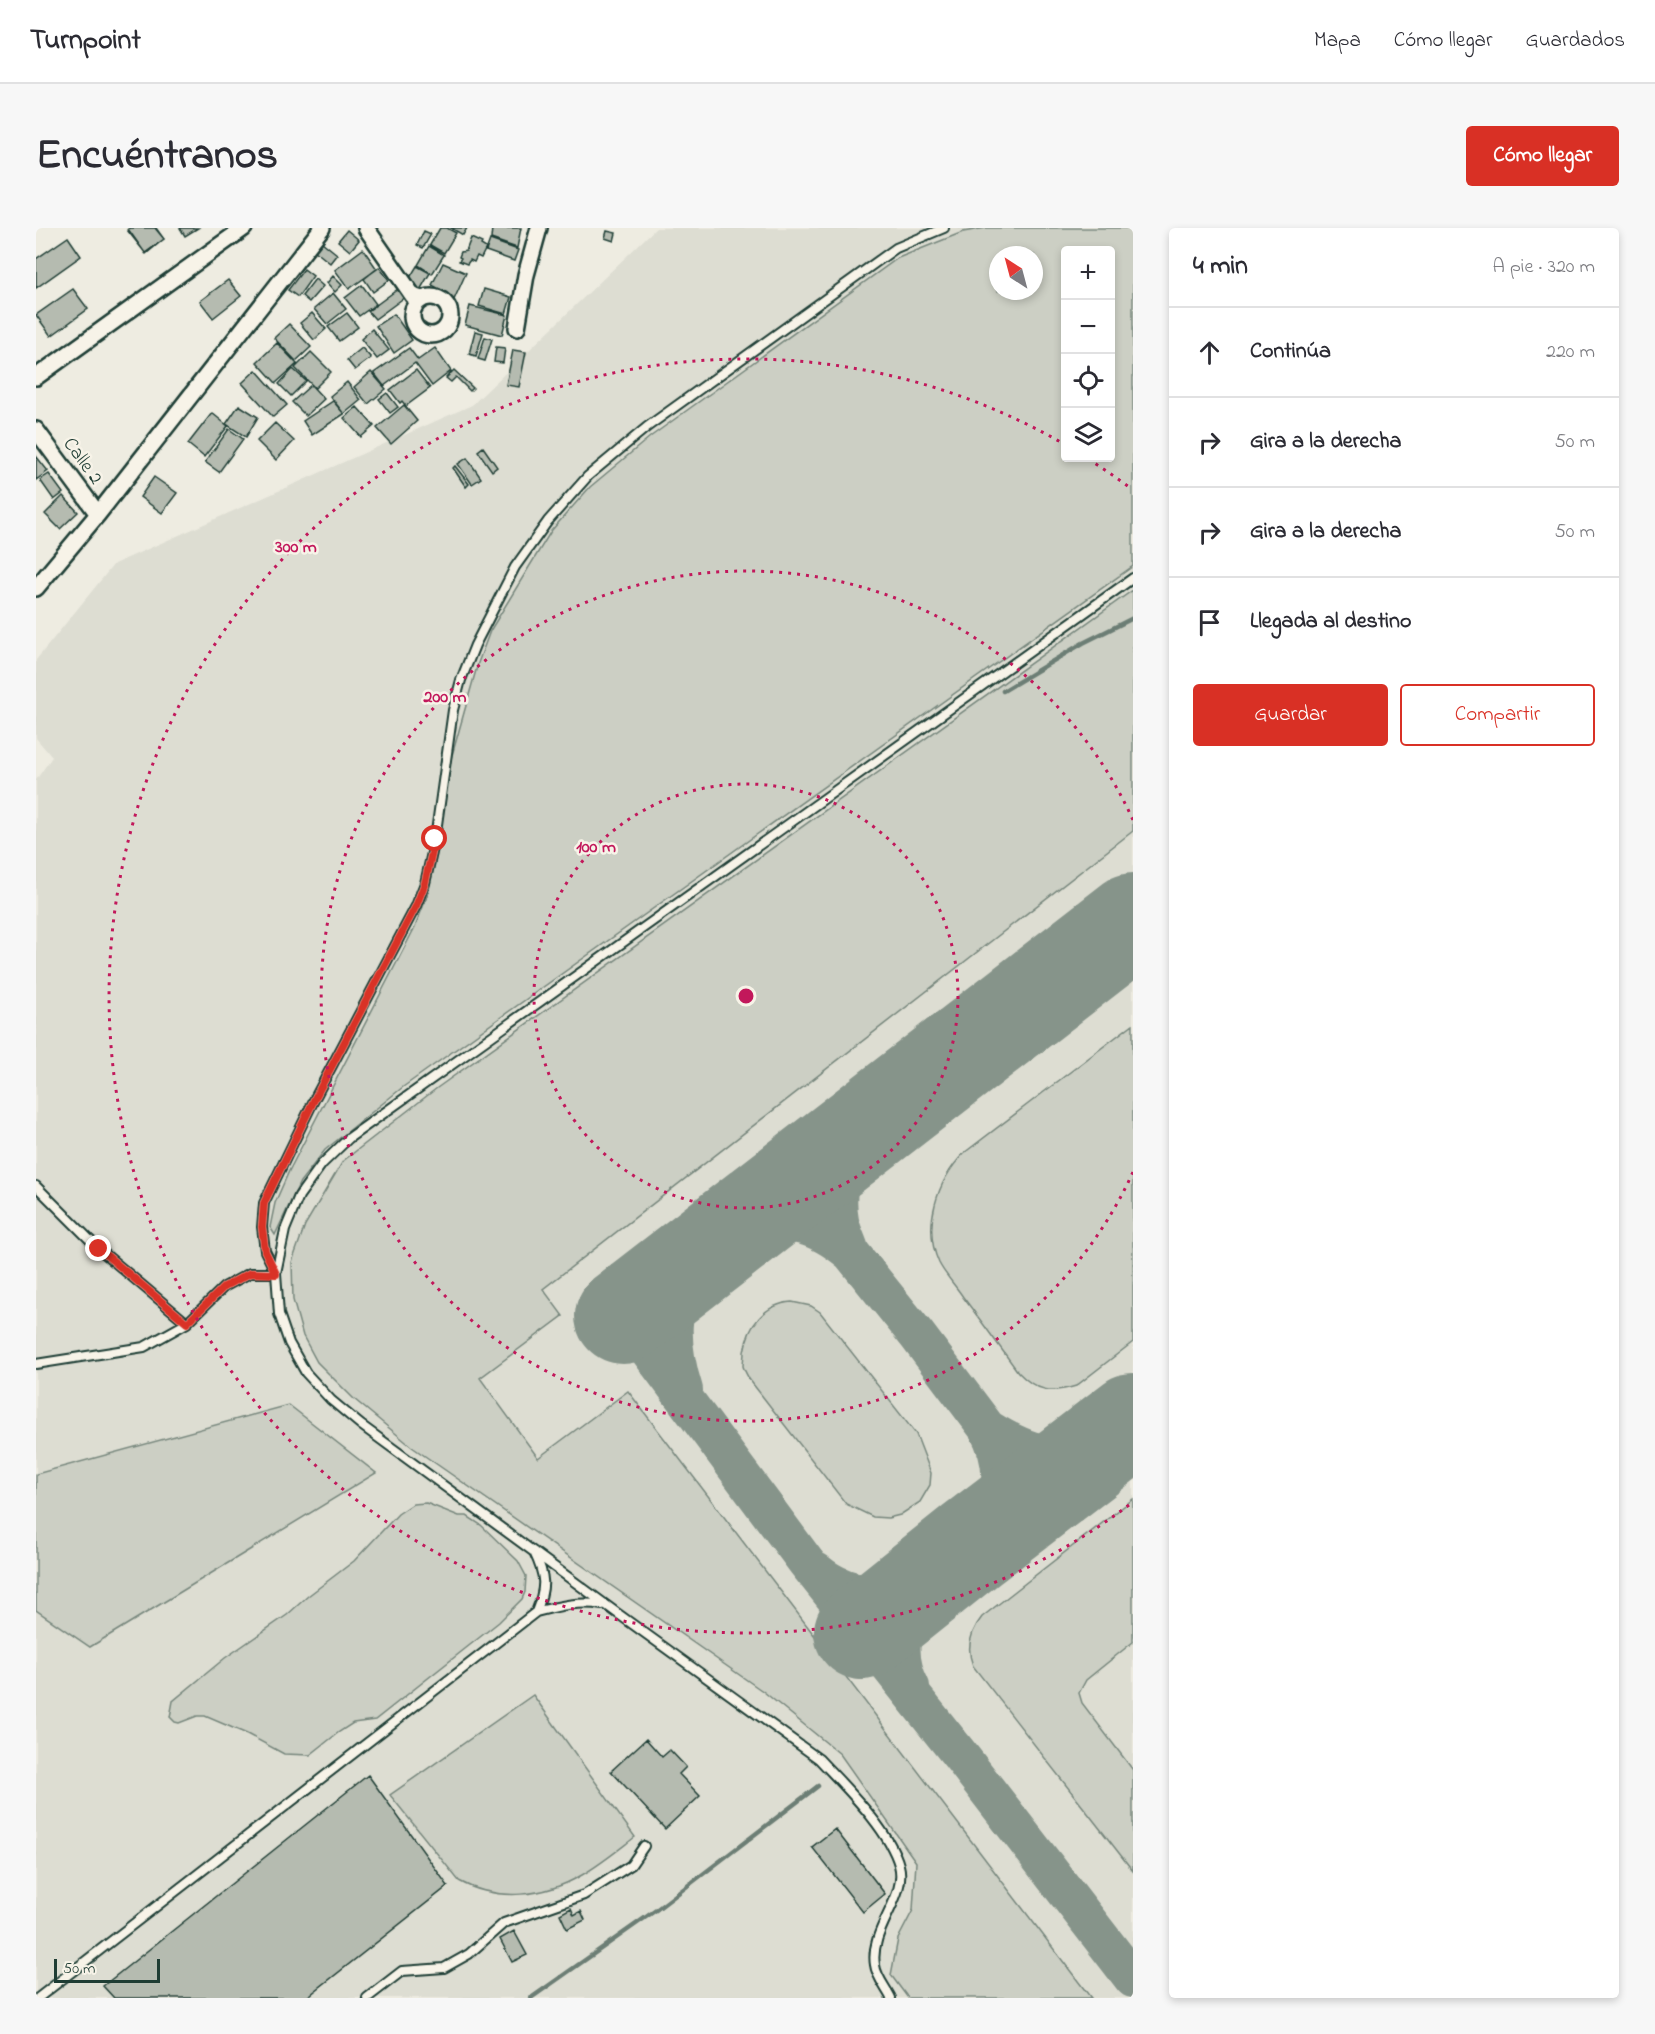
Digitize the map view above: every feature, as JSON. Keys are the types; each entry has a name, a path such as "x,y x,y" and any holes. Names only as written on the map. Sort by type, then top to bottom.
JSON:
{"street":[{"path":"36,377 244,228"},
{"path":"36,588 98,514 322,228"},
{"path":"366,228 413,296 422,299"},
{"path":"517,328 526,275 538,228"},
{"name":"Calle 2","path":"36,430 98,514"}],"lane":[{"path":"276,1274 265,1251 262,1227 264,1203 315,1098 416,906 425,883 435,839 453,710 461,680 475,645 515,567 548,521 588,476 647,427 896,248 944,228"},
{"path":"891,1998 875,1968 874,1947 900,1884 900,1866 890,1844 866,1812 819,1758 361,1425 318,1386 306,1373 289,1343 279,1314 276,1274 285,1230 299,1196 322,1164 350,1138 1133,578"},
{"path":"36,1186 99,1249 187,1323"},
{"path":"36,1364 144,1347 187,1323 224,1287 250,1273 276,1274"},
{"path":"533,1551 542,1568 544,1580 543,1593 536,1612"},
{"path":"38,1998 536,1612 577,1604 606,1605"},
{"path":"368,1998 402,1971 444,1968 469,1954 504,1923 584,1895 631,1865 645,1846"}],"shaded area":[{"path":"656,228 1133,228 1133,1998 36,1998 36,780 52,757 36,738 36,660 114,564 472,405"},
{"path":"986,228 1133,228 1133,566 403,1087 325,1150 300,1182 275,1235 270,1227 275,1203 289,1171 415,927 428,894 438,850 449,766 478,663 490,631 551,531 590,487 650,437 898,258 963,232"},
{"path":"1133,590 1133,831 543,1289 563,1316 480,1378 538,1458 628,1391 1091,1998 908,1998 891,1975 898,1939 913,1910 916,1862 840,1754 764,1692 412,1447 354,1399 317,1362 303,1336 293,1300 292,1262 305,1225 343,1161 437,1088"},
{"path":"1133,1024 1133,1342 1076,1386 1059,1390 1044,1389 1031,1383 1018,1372 941,1267 934,1249 932,1234 935,1205 946,1177 964,1153"},
{"path":"792,1302 811,1306 820,1312 916,1434 931,1473 930,1485 920,1502 900,1515 888,1518 873,1517 846,1504 749,1379 743,1366 744,1352 754,1325 773,1307"},
{"path":"289,1405 376,1473 90,1647 36,1610 36,1474"},
{"path":"1133,1499 1133,1642 1086,1680 1079,1693 1082,1703 1133,1770 1133,1871 973,1666 970,1640 982,1617"},
{"path":"426,1503 459,1516 467,1516 481,1525 518,1561 526,1576 525,1592 522,1599 499,1622 375,1720 353,1723 310,1755 284,1754 247,1734 205,1716 197,1716 179,1723 170,1717 173,1701 225,1658 287,1615 354,1561 398,1514 413,1504"},
{"path":"533,1695 635,1837 589,1871 553,1888 521,1894 489,1892 459,1881 390,1795"}],"building":[{"path":"155,228 164,239 146,254 127,230"},
{"path":"156,228 164,239 145,253 128,229"},
{"path":"180,228 198,228 185,236"},
{"path":"440,228 447,228 456,233 444,253 430,245"},
{"path":"451,228 467,228 463,235"},
{"path":"492,228 521,228 517,248 491,239"},
{"path":"347,230 359,240 350,251 338,241"},
{"path":"424,231 431,234 423,248 417,245"},
{"path":"607,231 616,233 614,241 605,238"},
{"path":"68,237 81,256 36,288 36,259"},
{"path":"471,238 482,243 481,245 486,248 481,258 477,256 474,262 470,260 467,264 459,261 461,258 459,257 461,252 466,251"},
{"path":"490,240 518,250 514,261 486,251"},
{"path":"322,242 337,254 330,263 315,251"},
{"path":"429,246 444,255 432,274 418,265"},
{"path":"363,249 377,269 349,289 335,270"},
{"path":"443,263 466,273 453,302 437,295 440,289 432,285"},
{"path":"417,266 430,273 419,292 406,284"},
{"path":"379,267 389,280 373,292 364,279"},
{"path":"304,269 313,276 298,297 288,290"},
{"path":"333,276 342,285 335,292 327,283"},
{"path":"315,279 323,286 309,302 302,296"},
{"path":"228,280 241,296 213,318 200,301"},
{"path":"362,285 376,304 359,316 345,298"},
{"path":"73,289 88,309 51,336 36,315"},
{"path":"398,289 405,297 375,319 368,311"},
{"path":"484,289 511,297 506,314 479,306"},
{"path":"333,293 346,309 327,324 314,309"},
{"path":"470,306 507,315 502,335 465,325"},
{"path":"312,313 326,329 314,340 300,323"},
{"path":"347,313 358,327 339,341 328,327"},
{"path":"394,314 412,340 394,353 376,326"},
{"path":"289,324 311,347 296,361 274,338"},
{"path":"372,329 389,350 377,359 361,339"},
{"path":"475,331 483,333 476,356 469,354"},
{"path":"485,337 492,339 485,361 478,359"},
{"path":"277,343 297,364 276,383 257,362"},
{"path":"496,347 505,348 503,363 494,362"},
{"path":"362,348 371,358 355,370 347,360"},
{"path":"409,348 418,360 435,348 451,371 432,386 415,363 384,386 374,373"},
{"path":"513,350 526,352 519,387 506,385"},
{"path":"311,352 331,372 315,388 295,368"},
{"path":"293,369 306,381 291,396 279,384"},
{"path":"256,370 287,405 273,417 242,383"},
{"path":"416,370 430,388 406,406 402,401 400,403 390,390"},
{"path":"454,370 473,388 470,391 456,377 451,382 446,378"},
{"path":"371,372 386,389 368,404 354,387"},
{"path":"347,382 361,400 344,414 330,396"},
{"path":"311,385 324,399 306,416 292,402"},
{"path":"387,393 398,407 390,413 379,399"},
{"path":"333,401 344,414 312,435 303,421"},
{"path":"239,405 258,417 246,437 226,424"},
{"path":"404,405 417,421 391,444 377,428"},
{"path":"357,407 374,426 361,437 344,418"},
{"path":"212,413 228,426 204,457 188,444"},
{"path":"275,423 294,441 276,460 257,441"},
{"path":"229,429 243,439 219,472 205,462"},
{"path":"483,447 497,467 492,471 478,451"},
{"path":"36,456 48,471 36,480"},
{"path":"467,458 481,478 472,484 458,464"},
{"path":"455,466 469,484 466,487 453,468"},
{"path":"49,474 63,493 54,500 40,480"},
{"path":"154,477 177,493 162,513 140,497"},
{"path":"63,496 78,512 60,529 45,514"},
{"path":"646,1739 662,1757 670,1750 686,1767 679,1774 700,1796 665,1829 611,1771"},
{"path":"368,1775 448,1886 306,1998 114,1998 103,1986"},
{"path":"835,1829 885,1894 863,1912 812,1847"},
{"path":"571,1908 574,1915 581,1911 585,1920 567,1929 560,1914"},
{"path":"514,1931 527,1955 512,1962 500,1939"}],"waterway":[{"path":"1003,691 1083,643 1133,618"},
{"path":"531,1998 656,1910 818,1786"}],"taxiway":[{"path":"740,1225 773,1223 811,1228 837,1242 851,1253 841,1225 838,1201 847,1142"},
{"path":"851,1253 987,1428 994,1444 999,1459 1000,1474 996,1502 972,1544"},
{"path":"684,1390 676,1358 674,1327 678,1296 689,1265"},
{"path":"623,1316 806,1562 960,1755 1133,1979"},
{"path":"987,1428 1019,1446 1048,1454 1077,1451 1112,1437"},
{"path":"816,1571 845,1588 876,1593 908,1587 937,1572"},
{"path":"911,1687 904,1671 902,1655 905,1626 918,1599 937,1572"}],"runway":[{"path":"623,1316 1133,921"},
{"path":"862,1632 972,1544 1133,1421"}],"route":[{"path":"99,1249 187,1323 224,1287 250,1273 276,1274 265,1251 262,1227 264,1203 315,1098 416,906 425,883 435,839"}]}
